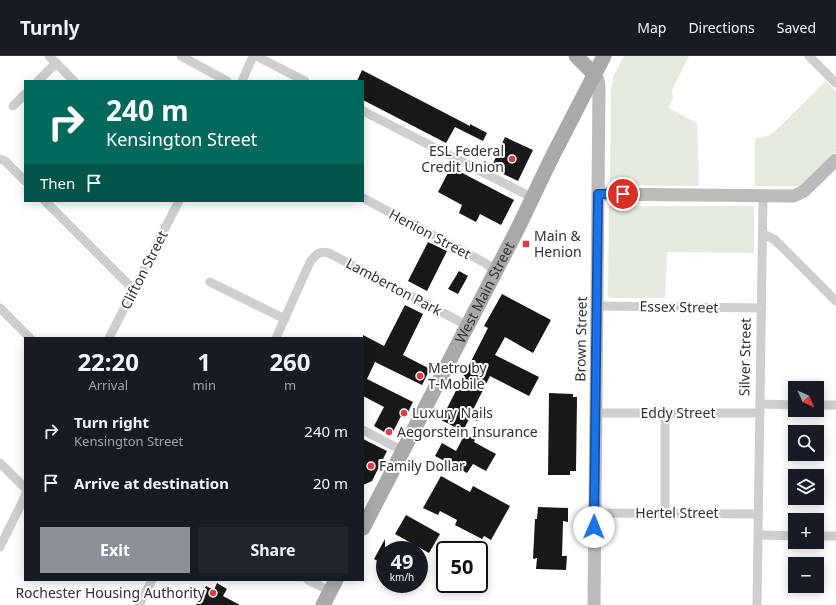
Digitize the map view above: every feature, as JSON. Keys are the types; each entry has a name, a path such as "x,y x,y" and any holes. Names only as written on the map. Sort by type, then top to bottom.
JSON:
{"main road":[{"path":"576,56 595,74"},
{"name":"West Main Street","path":"364,526 468,326 533,198 549,162 604,56"},
{"name":"Brown Street","path":"594,605 599,88 598,80 595,74"},
{"path":"598,194 791,196 799,194 836,160"},
{"path":"323,605 333,586"}],"street":[{"path":"49,56 73,80"},
{"path":"181,56 225,80"},
{"path":"242,80 254,56 303,80"},
{"path":"809,56 836,83"},
{"path":"39,80 56,63"},
{"path":"13,106 24,95"},
{"path":"364,112 533,198"},
{"path":"0,159 5,161 24,180"},
{"name":"Silver Street","path":"757,605 764,196"},
{"name":"Henion Street","path":"364,199 485,263 496,271"},
{"path":"46,202 134,290"},
{"name":"Clifton Street","path":"110,337 178,202"},
{"path":"763,235 775,240 836,301"},
{"name":"Lamberton Park","path":"285,319 310,262 319,252 329,253 468,326"},
{"path":"210,282 285,319 276,337"},
{"name":"Essex Street","path":"597,306 762,308"},
{"path":"0,308 29,337"},
{"path":"824,405 836,405"},
{"name":"Eddy Street","path":"596,412 665,413 760,409 788,406"},
{"path":"665,413 665,513"},
{"path":"364,431 403,451"},
{"path":"0,463 24,487"},
{"path":"0,547 24,498"},
{"name":"Hertel Street","path":"595,513 758,514"},
{"path":"758,535 788,536"},
{"path":"824,536 836,536"},
{"path":"139,605 151,581"},
{"path":"312,581 333,586"}],"shaded area":[{"path":"624,56 689,56 672,90 673,98 668,108 697,123 699,186 610,185 611,87 614,80 612,79"},
{"path":"826,81 836,91 836,151 800,186 755,186 755,139 771,135"},
{"path":"609,206 754,206 754,253 667,252 665,298 609,298"}],"building":[{"path":"362,70 470,126 470,124 487,133 483,141 455,127 446,143 364,101 364,80 357,80"},
{"name":"ESL Federal Credit Union","path":"505,137 533,150 518,181 491,168"},
{"path":"451,167 514,200 501,225 480,214 476,222 459,213 462,205 438,192"},
{"path":"428,242 447,251 427,291 408,281"},
{"path":"459,271 468,276 458,294 448,289"},
{"path":"502,294 551,320 533,353 505,337 495,355 539,377 529,396 490,376 474,408 482,412 477,421 470,417 463,431 441,420 488,328 484,326"},
{"path":"405,305 423,314 403,355 430,369 422,385 375,362 367,379 413,402 405,418 401,416 391,436 374,426 384,407 364,397 363,335 384,346"},
{"path":"549,393 573,394 573,397 577,397 576,471 570,471 570,475 548,475"},
{"path":"465,434 475,440 474,442 496,454 486,471 473,464 467,473 435,456 442,443 456,451"},
{"name":"Family Dollar","path":"364,440 387,451 372,481 364,485"},
{"path":"441,476 470,492 473,486 510,506 491,540 484,536 482,539 455,525 457,520 440,511 438,515 423,508"},
{"path":"538,507 568,508 568,522 563,521 562,556 567,556 566,570 536,569 537,558 533,559 535,519 537,519"},
{"path":"406,515 440,534 429,553 428,541 408,541 395,534"},
{"name":"Rochester Housing Authority","path":"217,583 227,589 223,596 240,605 196,605 206,586 214,590"}],"place":[{"name":"ESL Federal Credit Union","path":"512,159"},
{"name":"Main & Henion","path":"526,244"},
{"name":"Metro by T-Mobile","path":"420,376"},
{"name":"Luxury Nails","path":"404,413"},
{"name":"Aegorstein Insurance","path":"389,432"},
{"name":"Family Dollar","path":"371,466"},
{"name":"Rochester Housing Authority","path":"213,593"}],"route":[{"path":"594,527 598,194 623,194"}]}
